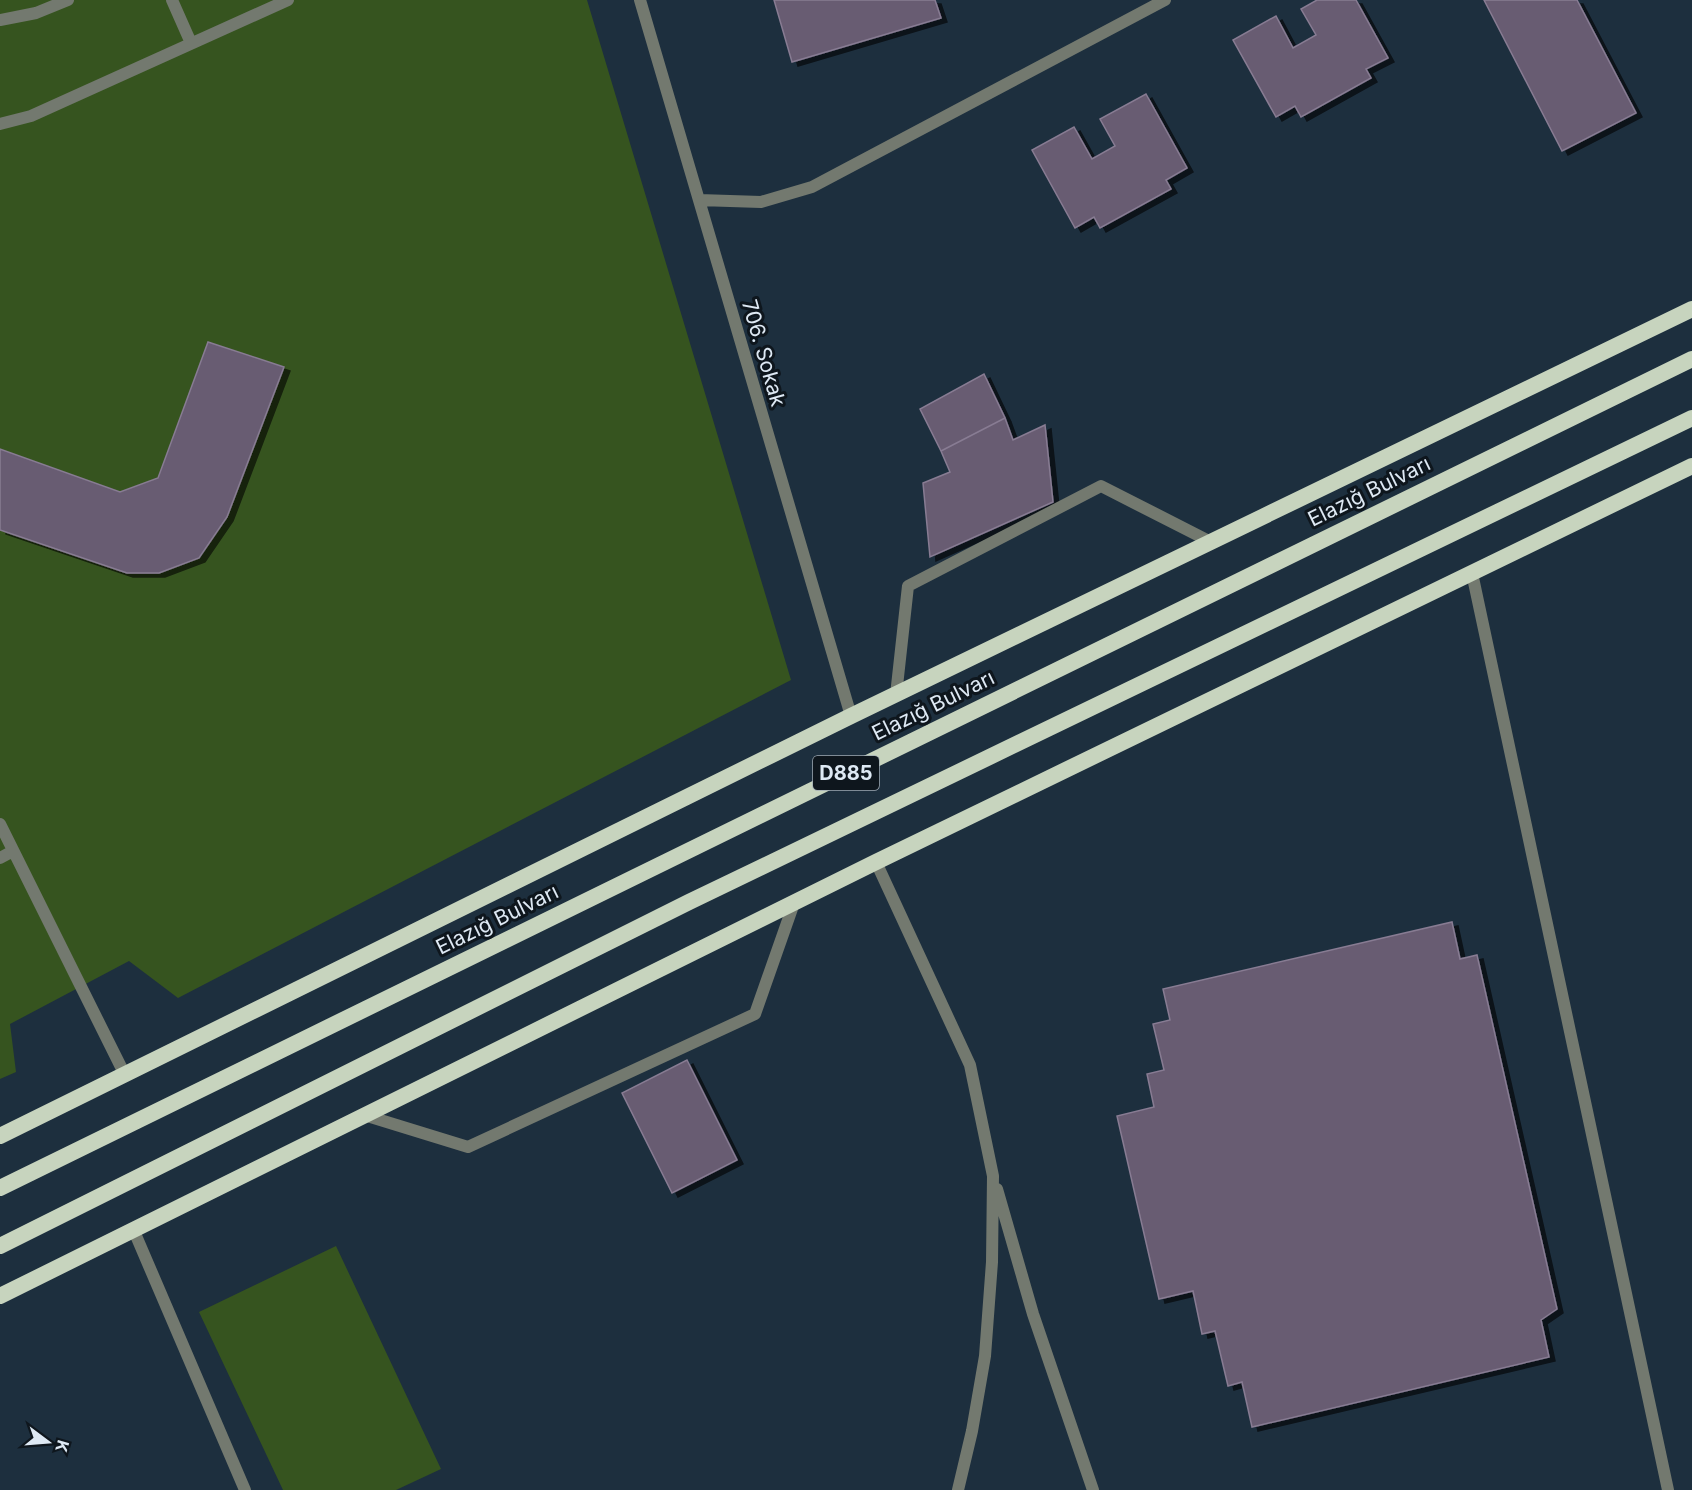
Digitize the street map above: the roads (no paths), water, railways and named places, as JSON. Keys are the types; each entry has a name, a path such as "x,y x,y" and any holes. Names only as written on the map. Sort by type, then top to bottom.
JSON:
{"highway":[{"path":"0,1136 851,716 1692,309"},
{"name":"Elazığ Bulvarı","path":"0,1188 1692,358"},
{"name":"D885","path":"0,1245 689,902 1692,418"},
{"path":"0,1296 876,862 1692,466"}],"street":[{"path":"0,20 36,14 68,0"},
{"path":"172,0 191,43"},
{"path":"0,124 31,116 288,0"},
{"name":"706. Sokak","path":"640,0 851,716"},
{"path":"699,200 761,202 812,187 1165,0"},
{"path":"896,695 908,586 1101,486 1211,542"},
{"path":"1472,573 1668,1490"},
{"path":"0,824 125,1075"},
{"path":"0,858 13,851"},
{"path":"876,862 970,1065 993,1176 1033,1314 1093,1490"},
{"path":"364,1115 468,1147 755,1014 794,903"},
{"path":"958,1490 972,1431 985,1356 992,1262 993,1176"},
{"path":"134,1231 245,1490"}]}
